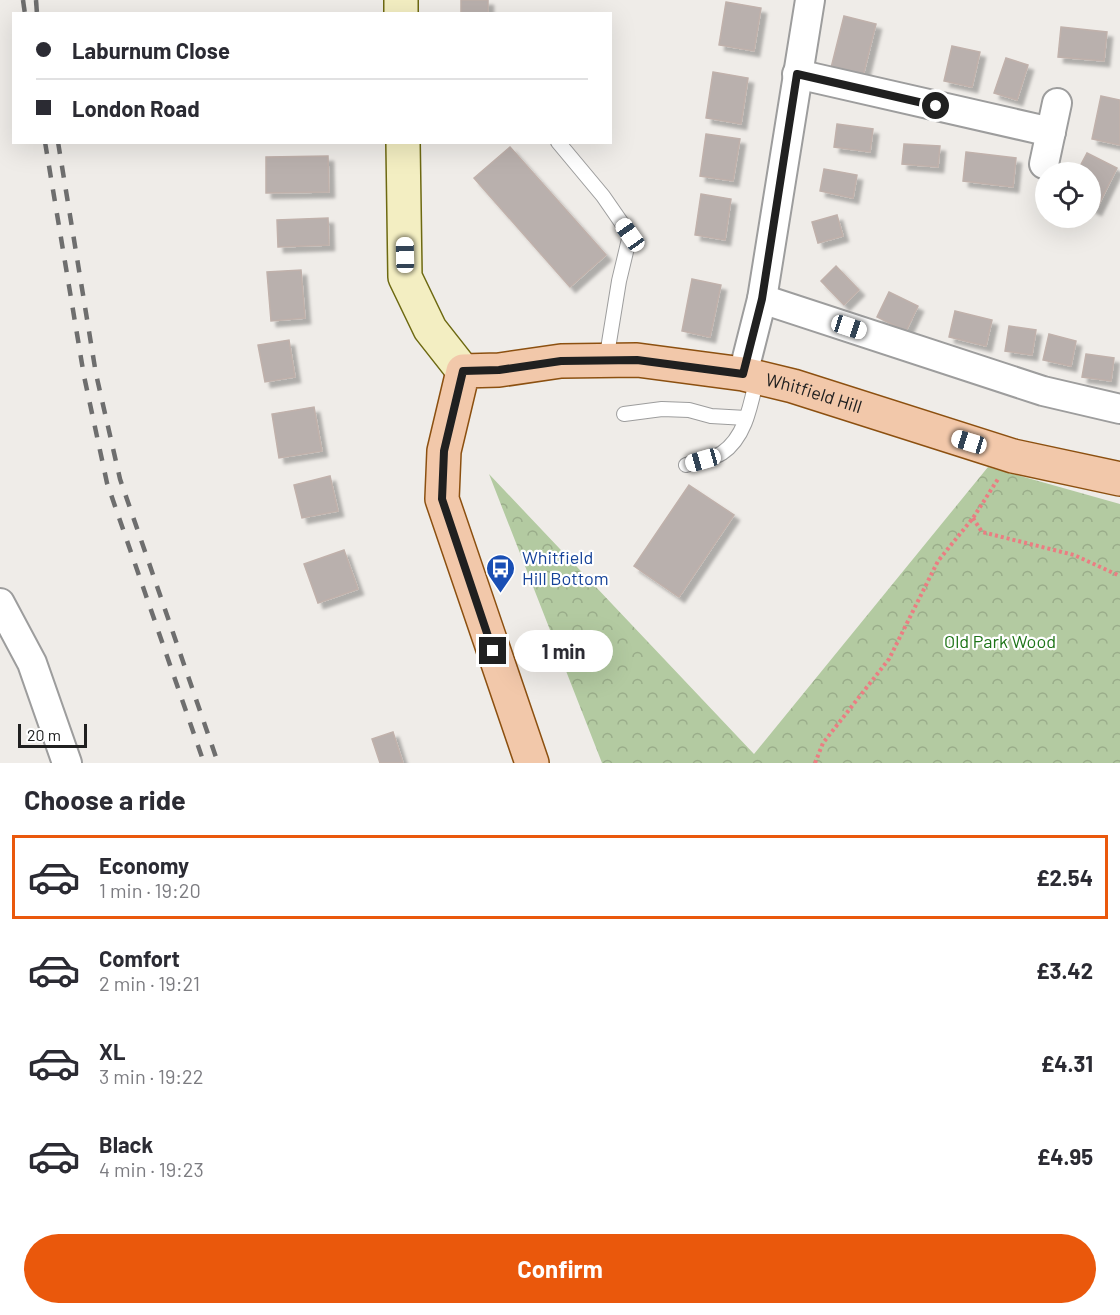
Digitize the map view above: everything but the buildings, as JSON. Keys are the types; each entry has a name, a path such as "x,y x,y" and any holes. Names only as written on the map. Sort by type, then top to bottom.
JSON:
{"main road":[{"name":"Whitfield Hill","path":"463,371 499,370 561,361 637,360 750,375 1013,456 1120,479"},
{"path":"463,371 444,451 442,499 532,763"}],"street":[{"path":"750,375 810,0"},
{"path":"797,74 1051,132"},
{"path":"1044,162 1057,103"},
{"path":"403,144 405,277 430,329 463,371"},
{"path":"762,299 1043,391 1120,409"},
{"path":"0,603 32,663 66,763"}],"lane":[{"path":"560,144 603,196 630,235 619,281 606,361"},
{"path":"686,465 720,454 734,443 746,418 750,375"},
{"path":"624,414 662,409 689,410 711,416 746,418"}],"path":[{"path":"815,763 823,743 889,659 938,561 973,518 1013,456"},
{"path":"973,518 982,532 1074,555 1120,576"}],"green space":[{"name":"Old Park Wood","path":"988,467 1120,504 1120,763 602,763 489,474 754,754"}],"railway":[{"path":"23,0 25,12"},
{"path":"36,0 37,12"},
{"path":"45,144 84,376 107,483 204,763"},
{"path":"58,144 96,374 120,479 218,763"}],"place":[{"name":"Whitfield Hill Bottom","path":"501,594"}],"route":[{"path":"493,651 442,499 444,451 463,371 499,370 561,361 637,360 743,374 762,299 797,74 936,106"}]}
